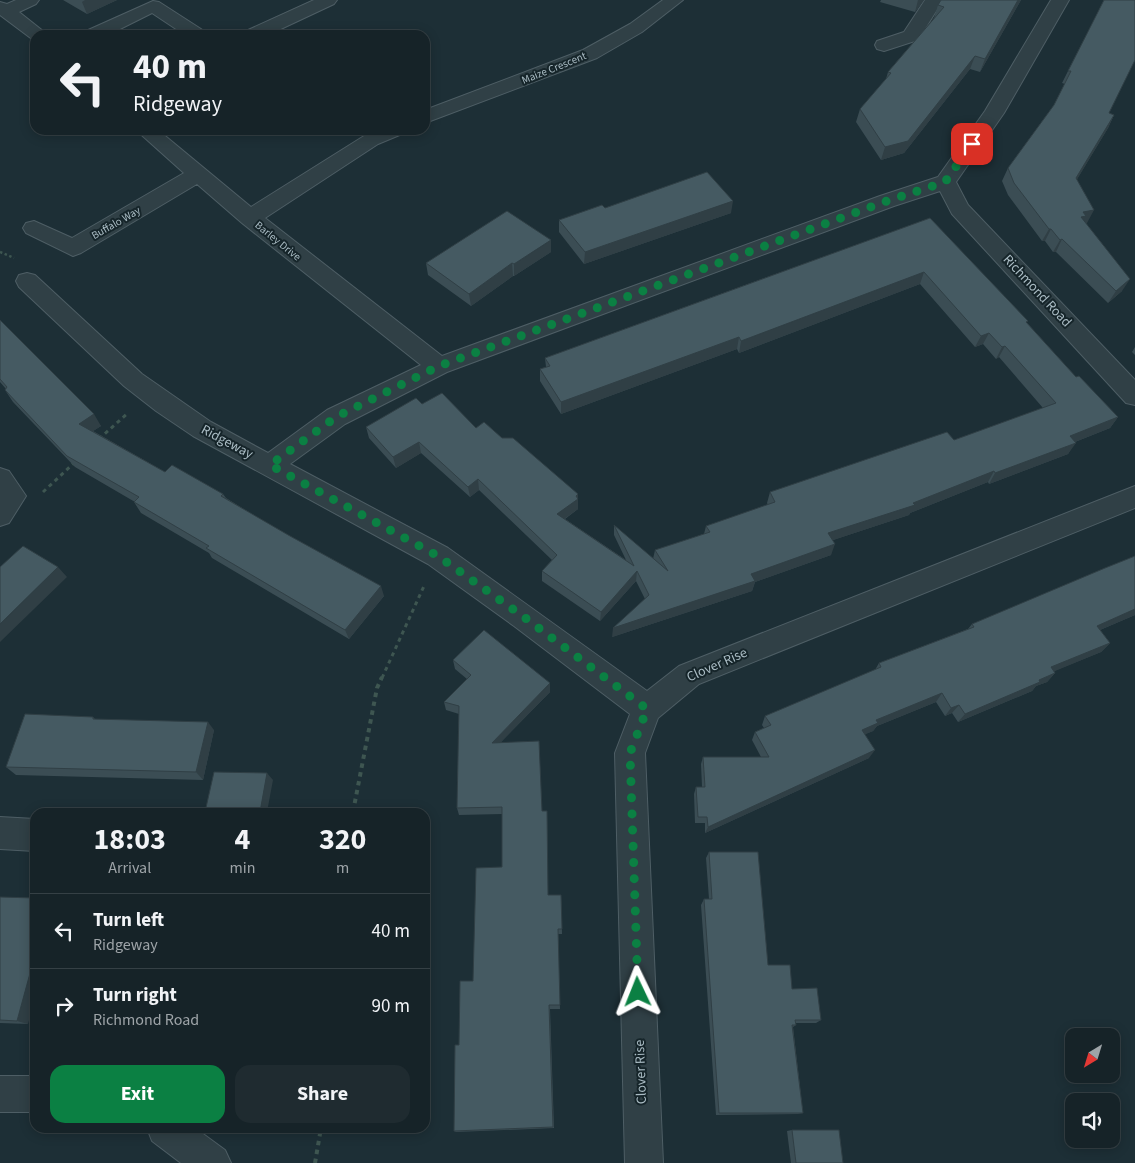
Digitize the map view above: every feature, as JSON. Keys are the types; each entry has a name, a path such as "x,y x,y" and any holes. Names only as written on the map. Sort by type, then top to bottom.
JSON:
{"street":[{"path":"3,9 30,0"},
{"path":"264,30 328,0"},
{"name":"Maize Crescent","path":"430,116 476,96 539,75 590,54 636,28 674,0"},
{"path":"884,45 911,36 934,0"},
{"path":"270,465 336,417 439,366 887,201 945,182 994,113 1053,2"},
{"path":"103,30 153,6 189,30"},
{"path":"3,9 32,30"},
{"name":"Barley Drive","path":"152,135 250,218 439,366"},
{"path":"250,218 371,140 383,135"},
{"name":"Buffalo Way","path":"34,228 73,248 198,175"},
{"name":"Richmond Road","path":"945,182 960,209 1135,396"},
{"name":"Ridgeway","path":"27,281 133,380 202,429 438,556 524,617 647,709"},
{"path":"0,478 13,496 2,513"},
{"name":"Clover Rise","path":"644,1163 630,753 647,709 689,675 1135,497"},
{"path":"0,833 30,835"},
{"path":"0,1094 30,1094"},
{"path":"172,1133 212,1163"}],"path":[{"path":"99,440 150,392"},
{"path":"2,513 33,501 77,460"},
{"path":"354,808 377,688 438,556"},
{"path":"315,1163 320,1133"}],"building":[{"path":"941,0 1018,0 985,59 975,56 908,141 885,147 860,109 891,73 888,72 944,7 938,5"},
{"path":"1104,0 1135,0 1135,60 1109,113 1114,115 1076,178 1094,210 1083,212 1086,216 1081,217 1130,279 1116,291 1049,229 1014,183 1008,168 1054,105 1071,71 1068,71"},
{"path":"707,172 733,201 585,252 559,220 602,205 605,208"},
{"path":"507,211 551,240 514,264 512,263 469,294 426,263"},
{"path":"930,218 1028,321 1026,322 1076,377 1079,376 1118,417 1070,436 1076,443 995,473 994,471 913,503 915,505 828,533 835,544 751,574 755,581 613,628 649,595 637,571 601,612 542,571 557,555 478,479 468,487 419,442 393,457 366,427 416,398 422,404 442,393 476,428 484,422 502,438 513,438 578,494 576,496 578,499 557,514 634,566 614,525 668,571 655,550 710,532 706,526 775,502 770,492 947,432 954,440 1056,403 1005,346 1002,347 989,333 981,336 924,272 741,341 739,337 561,402 540,369 550,366 545,358"},
{"path":"0,320 94,414 79,424 165,472 172,465 290,536 381,586 345,630 206,548 209,546 134,502 139,497 67,456 5,390 7,387 0,379"},
{"path":"23,546 58,567 0,624 0,567"},
{"path":"1135,556 1135,609 1097,626 1110,643 1051,667 1055,673 1039,680 1040,682 965,714 959,705 951,708 942,693 876,720 878,723 862,730 875,750 708,827 707,817 698,817 696,787 705,787 703,757 769,757 755,732 771,725 765,716 881,667 879,663 974,627 972,624"},
{"path":"484,630 550,683 492,743 539,741 542,811 547,811 548,895 561,895 562,929 558,929 560,1005 549,1005 553,1127 454,1131 455,1045 459,1045 460,981 473,981 476,868 502,867 502,807 457,808 459,706 444,702 471,675 453,660"},
{"path":"25,714 93,717 93,719 208,722 196,772 6,767"},
{"path":"214,772 267,773 261,808 206,808"},
{"path":"709,852 758,852 768,965 790,965 792,989 817,988 821,1020 795,1020 796,1025 792,1025 803,1113 719,1113 704,899 712,899"},
{"path":"0,897 30,898 30,973 17,1021 0,1020"},
{"path":"792,1130 839,1130 843,1163 796,1163"}],"route":[{"path":"638,992 630,753 647,709 524,617 438,556 270,465 336,417 439,366 887,201 945,182 972,144"}]}
